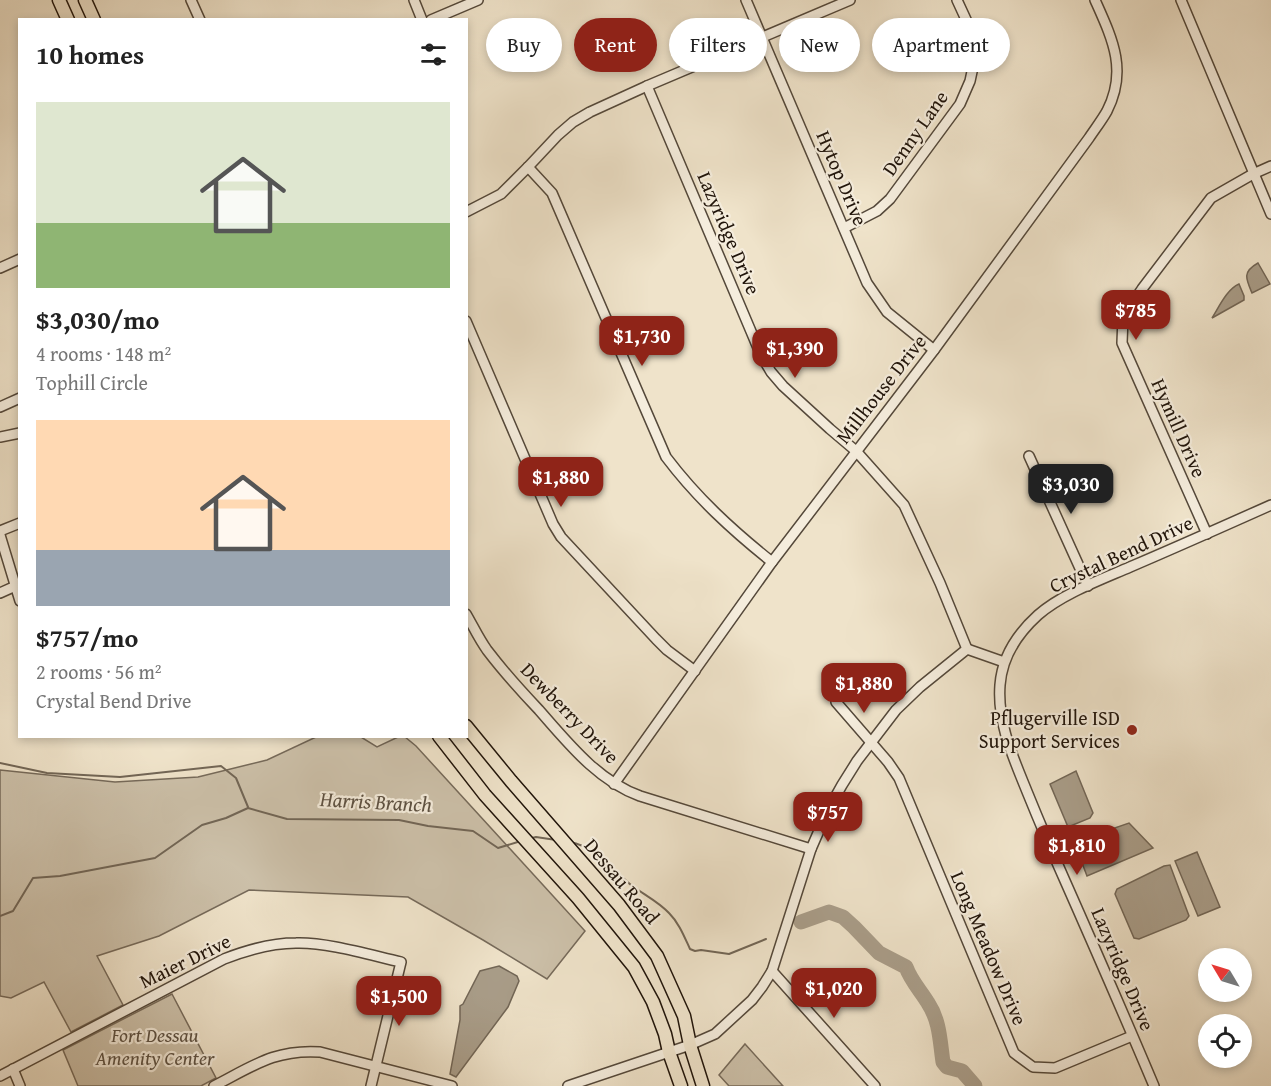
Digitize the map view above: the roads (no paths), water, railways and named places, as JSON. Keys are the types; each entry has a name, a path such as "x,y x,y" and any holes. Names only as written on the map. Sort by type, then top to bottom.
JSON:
{"main road":[{"path":"59,0 67,18"},
{"path":"85,0 93,18"},
{"name":"Dessau Road","path":"468,728 619,905 659,958 684,1016 690,1045 703,1086"},
{"path":"441,738 485,795 578,898 634,967 653,1002 681,1086"}],"street":[{"path":"191,0 199,18"},
{"path":"414,0 422,18"},
{"path":"436,18 478,0"},
{"name":"Hytop Drive","path":"746,0 754,18"},
{"path":"767,34 850,0"},
{"name":"Denny Lane","path":"844,228 877,211 890,199 960,104 973,67 973,40 957,0"},
{"name":"Millhouse Drive","path":"614,784 772,562 934,350 1107,110 1116,86 1116,54 1112,37 1095,0"},
{"path":"1181,0 1271,214"},
{"name":"Hytop Drive","path":"767,48 867,283 886,312 934,350"},
{"path":"468,211 501,194 558,135 573,123 590,112 679,72"},
{"name":"Lazyridge Drive","path":"647,86 766,364 783,386 856,451 904,505 967,649"},
{"name":"Hymill Drive","path":"1207,534 1122,343 1124,317 1142,289 1211,198 1271,166"},
{"path":"528,167 552,193 666,457 714,513 738,536 772,562"},
{"path":"0,268 18,260"},
{"path":"468,326 553,524 561,537 667,650 695,671"},
{"path":"0,407 18,399"},
{"path":"0,437 18,433"},
{"path":"1029,456 1088,586"},
{"name":"Crystal Bend Drive","path":"1004,662 1019,636 1039,614 1056,603 1088,586 1271,505"},
{"path":"0,593 17,585 0,533 18,524"},
{"name":"Dewberry Drive","path":"468,618 486,649 523,692 588,763 614,784 640,796 810,849"},
{"path":"568,1086 669,1053 715,1034 752,999 772,971 810,849 828,810 871,743 896,710 920,687 967,649 1004,662"},
{"name":"Lazyridge Drive","path":"1004,662 1000,685 1000,705 1010,749 1154,1086"},
{"name":"Long Meadow Drive","path":"836,702 888,762 898,778 1014,1053 1033,1068 1055,1068 1132,1036"},
{"name":"Maier Drive","path":"0,1076 224,959 247,950 297,943 324,945 401,962 376,1067"},
{"path":"772,971 875,1086"},
{"path":"214,1086 270,1057 302,1050 320,1052 452,1086"},
{"path":"371,1086 376,1067"},
{"path":"13,1069 20,1086"}],"waterway":[{"path":"0,763 47,773 120,777 221,766 236,778 248,807"},
{"name":"Harris Branch","path":"0,916 13,911 33,878 60,876 155,858 202,825 248,808 287,819 399,820 473,831 498,848 521,841"},
{"name":"Harris Branch","path":"532,838 556,840"},
{"name":"Harris Branch","path":"570,842 595,853 631,885 665,909 673,917 690,949 729,954 766,939"},
{"name":"Harris Branch","path":"801,922 829,912 843,917 879,953 906,967 935,1017 943,1062 947,1067 962,1071 975,1086"}],"place":[{"name":"Pflugerville ISD Support Services","path":"1132,730"}],"park label":[{"name":"Fort Dessau Amenity Center","path":"155,1046"}]}
